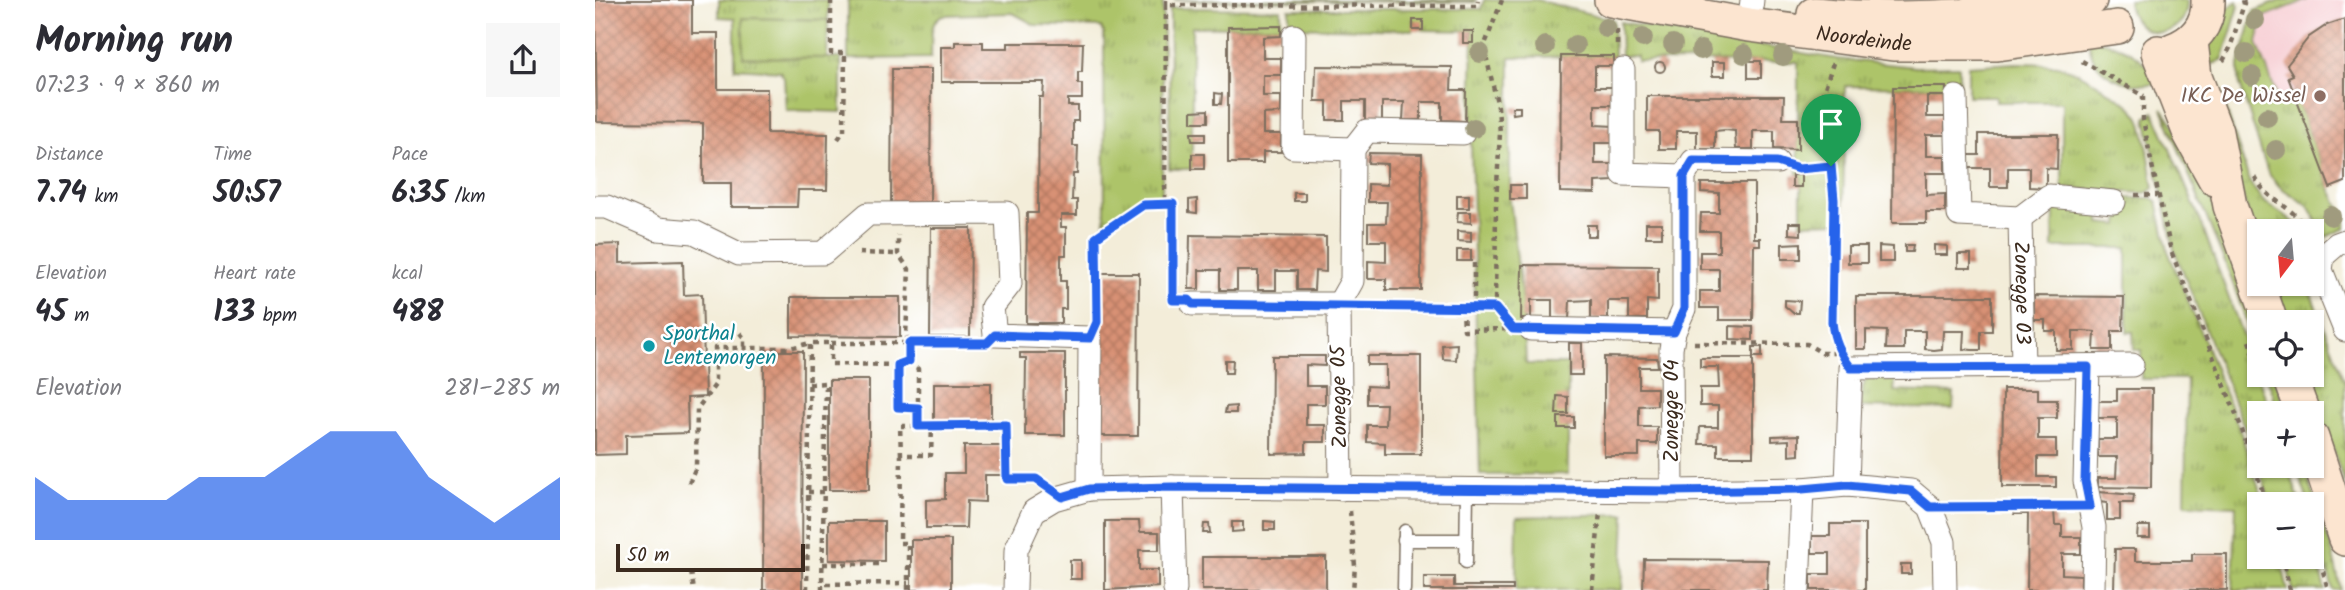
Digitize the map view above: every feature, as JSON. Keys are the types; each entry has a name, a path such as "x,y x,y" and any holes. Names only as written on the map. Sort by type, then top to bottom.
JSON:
{"street":[{"name":"Noordeinde","path":"1698,0 1751,11 1839,38 1907,45 1997,44 2115,13"},
{"name":"Noordeinde","path":"1613,1 1844,17 1961,17 2090,0"},
{"path":"2115,13 2127,40 2141,48 2158,52 2174,50 2191,41 2203,27 2211,1"},
{"path":"1294,36 1293,147 1353,149 1367,131 1463,133"},
{"path":"2191,41 2195,77 2216,132 2230,206 2267,310"},
{"path":"2158,52 2190,134 2230,206"},
{"path":"1623,70 1623,174 1684,176 1693,161 1777,162"},
{"name":"Zonegge 03","path":"1957,97 1959,215 2020,218 2049,196 2114,202"},
{"name":"Zonegge 05","path":"1344,489 1339,304 1352,281 1353,149"},
{"name":"Zonegge 04","path":"1672,491 1673,337 1684,309 1684,176"},
{"path":"595,207 607,207 657,229 694,232 739,254 823,253 868,214 1007,213 1010,284 992,307 995,335 1090,338 1089,489"},
{"name":"Zonegge 03","path":"2020,218 2023,367"},
{"path":"2345,241 2323,256 2321,270 2345,330"},
{"path":"1193,304 1339,304"},
{"name":"Zonegge 04","path":"1531,329 1673,337"},
{"path":"1845,360 1847,485"},
{"name":"Zonegge 03","path":"1845,360 2023,367 2132,365"},
{"path":"2088,367 2085,481 2092,517 2093,590"},
{"path":"2319,478 2331,542"},
{"path":"1015,590 1016,550 1034,511 1053,499 1089,489 1172,487 1672,491 1802,489 1847,485 1911,491 1930,507 1944,542 1945,590"},
{"path":"1172,487 1175,590"},
{"path":"1798,590 1802,489"}],"lane":[{"path":"1466,562 1467,490"},
{"path":"1404,590 1405,536 1466,540"}],"path":[{"path":"831,0 831,54 845,53 844,131 838,139"},
{"path":"1165,204 1166,2 1477,6 1478,0"},
{"path":"1463,308 1464,330 1513,329 1495,308 1500,133 1498,107 1484,47 1502,0"},
{"path":"2220,67 2230,48 2243,0"},
{"path":"1613,1 1617,56 1623,70"},
{"path":"1839,38 1823,94 1823,106 1834,212 1832,322 1834,339 1845,360"},
{"path":"2086,62 2143,95 2143,119 2171,251 2241,424 2263,492"},
{"path":"1777,162 1798,169 1831,166"},
{"path":"2252,167 2262,190 2300,219"},
{"path":"1090,338 1097,322 1096,237 1143,205 1173,204 1173,300 1189,300 1193,304"},
{"path":"898,215 898,254 909,269 906,336 909,343 909,361 918,369 918,426"},
{"path":"1473,263 1474,308"},
{"path":"1339,304 1495,308"},
{"path":"740,333 744,338 744,347"},
{"path":"689,483 696,467 697,409 715,384 715,348 790,348 831,343 987,343 995,335"},
{"path":"1673,337 1807,344 1822,353 1845,360"},
{"path":"831,343 831,364 898,365 909,361"},
{"path":"807,590 810,344"},
{"path":"898,365 898,407 918,408"},
{"path":"809,384 826,383 822,587 908,583"},
{"path":"908,590 908,543 899,543 900,426 1006,425 1007,479 1036,479 1062,497"},
{"path":"901,455 931,455 932,426"},
{"path":"1344,489 1353,536 1353,590"},
{"path":"1592,590 1601,490"},
{"path":"808,492 824,492"},
{"path":"1930,507 2092,517"},
{"path":"2328,590 2331,542"},
{"path":"823,564 883,564"},
{"path":"2285,569 2290,590"},
{"path":"691,572 694,590"}],"shaded area":[{"name":"IKC De Wissel","path":"2307,0 2345,0 2345,182 2330,188 2294,93 2278,99 2257,43 2263,17"}],"green space":[{"path":"719,0 828,0 828,20 743,18 743,57 841,58 841,112 786,110 784,77 780,71 735,68 735,18 719,17"},
{"path":"848,0 1163,0 1162,201 1143,201 1105,227 1104,33 1101,27 1035,25 1013,13 942,15 933,28 931,58 848,59"},
{"path":"1174,0 1476,0 1475,2"},
{"path":"1484,0 1537,0 1613,20 1614,56 1510,57 1510,199 1524,320 1526,364 1568,364 1568,474 1480,475 1471,143 1473,31 1423,30 1413,20 1413,30 1289,27 1289,9 1481,9"},
{"path":"2128,0 2187,0 2185,14 2179,24 2170,30 2159,32 2139,24 2131,14"},
{"path":"2282,0 2307,0 2263,17 2257,43 2278,98 2294,93 2330,188 2345,218 2345,228 2326,237 2324,219 2316,219 2308,206 2280,187 2268,173 2239,81 2239,65 2254,11"},
{"path":"2237,1 2239,6 2222,61 2203,67 2202,61 2219,15"},
{"path":"1170,8 1281,9 1281,26 1192,27 1192,169 1169,169"},
{"path":"743,18 828,20 827,58 743,57"},
{"path":"1620,22 1837,59 1916,67 1959,66 1959,87 1845,86 1843,222 1801,223 1801,175 1798,175 1798,62 1637,61 1637,56 1621,56"},
{"path":"2088,38 2130,52 2146,64 2160,82 2133,84 2114,78 2099,67 2093,58"},
{"path":"2015,63 2066,68 2086,77 2131,107 2142,124 2154,188 2142,193 2062,188 2062,102 1996,102 1996,96 1968,96 1968,66"},
{"path":"2219,87 2250,183 2263,201 2290,219 2250,219 2211,89"},
{"path":"2162,108 2183,138 2211,199 2251,310 2247,310 2247,323"},
{"path":"2154,112 2199,217 2247,348 2247,387 2261,387 2267,401 2247,401 2247,434 2174,249 2146,118"},
{"path":"2122,198 2152,198 2157,201 2168,251 2247,452 2247,478 2255,478 2260,492 2247,492 2247,569 2283,569 2288,590 2233,590 2236,506 2185,504 2187,379 2141,379 2141,350 2134,350 2133,332 2127,332 2127,248 2053,248 2054,209 2061,203 2101,208 2100,223 2119,225"},
{"path":"2279,296 2312,296 2317,310 2285,310"},
{"path":"2324,327 2345,381 2345,484 2324,422 2324,401 2317,401 2312,387 2324,387"},
{"path":"1870,375 1896,375 1894,391 1954,393 1953,409 1861,407 1863,386"},
{"path":"2270,387 2278,387 2283,401 2275,401"},
{"path":"2262,478 2292,478 2296,492 2267,492"},
{"path":"2300,478 2308,478 2313,492 2305,492"},
{"path":"1625,514 1622,590 1516,590 1517,517"},
{"path":"2324,526 2341,590 2333,590 2324,557"},
{"path":"2288,569 2319,569 2325,590 2293,590"}],"building":[{"path":"595,0 692,0 692,33 718,33 718,89 767,89 767,133 828,134 827,190 798,190 797,207 731,207 731,183 703,183 703,123 597,122"},
{"name":"IKC De Wissel","path":"2345,19 2345,182 2330,188 2288,77 2293,75 2287,65 2309,37 2327,25"},
{"path":"1413,20 1423,20 1423,30 1413,30"},
{"path":"1281,26 1281,36 1263,37 1263,58 1281,58 1281,75 1263,75 1263,96 1281,96 1281,113 1263,114 1263,134 1281,134 1281,152 1263,152 1263,163 1228,163 1228,27"},
{"path":"1463,31 1473,31 1473,43 1463,43"},
{"path":"955,42 983,42 983,48 1008,48 1008,43 1083,43 1082,72 1078,72 1078,84 1082,84 1082,99 1068,99 1068,106 1078,106 1078,121 1073,121 1073,146 1078,146 1072,200 1077,200 1077,215 1061,215 1061,227 1066,227 1066,255 1061,255 1061,281 1066,281 1066,309 1061,309 1061,323 1026,323 1027,213 1038,213 1039,97 1043,97 1044,82 941,82 941,47 955,47"},
{"path":"1561,56 1614,56 1614,66 1595,66 1595,87 1614,87 1614,105 1595,105 1595,125 1614,126 1614,143 1595,143 1595,164 1614,164 1614,181 1595,182 1595,193 1560,192"},
{"path":"1748,61 1761,61 1761,78 1748,78"},
{"path":"1660,62 1664,63 1664,71 1660,72 1656,71 1655,67 1656,63"},
{"path":"1712,62 1725,62 1725,76 1712,76"},
{"path":"1316,66 1452,67 1451,90 1466,90 1465,121 1442,120 1442,102 1421,102 1421,120 1403,120 1404,102 1382,102 1382,120 1365,120 1365,101 1344,101 1344,120 1327,120 1327,101 1315,101"},
{"path":"892,69 931,69 930,204 891,205"},
{"path":"1893,87 1946,87 1946,96 1927,96 1927,117 1945,117 1945,135 1926,135 1926,156 1945,156 1945,173 1926,173 1926,195 1945,194 1945,212 1926,212 1926,223 1892,223"},
{"path":"1215,93 1222,94 1221,104 1215,104"},
{"path":"1647,96 1784,96 1783,119 1798,119 1798,150 1774,149 1774,131 1753,131 1753,149 1736,149 1735,131 1725,130 1715,131 1715,149 1697,149 1697,131 1676,131 1676,149 1659,149 1659,131 1647,131"},
{"path":"1512,107 1520,107 1520,113 1513,114"},
{"path":"1208,110 1208,122 1192,122 1192,111"},
{"path":"1191,133 1205,133 1205,141 1192,141"},
{"path":"1979,134 2058,134 2057,169 2046,168 2046,188 2029,187 2029,168 2008,168 2008,187 1990,187 1990,168 1969,168 1969,155 1979,155"},
{"path":"1369,153 1422,154 1421,290 1386,290 1386,279 1368,279 1368,261 1386,262 1386,241 1368,241 1368,223 1386,223 1387,202 1368,202 1368,184 1387,185 1387,164 1368,163"},
{"path":"1192,154 1204,154 1204,169 1192,169"},
{"path":"1792,175 1801,175 1801,187 1792,187"},
{"path":"1701,183 1754,183 1754,238 1760,238 1760,245 1754,245 1753,320 1719,320 1719,308 1700,308 1700,291 1719,291 1719,269 1700,269 1700,252 1719,252 1719,231 1700,231 1701,213 1719,213 1719,193 1701,192"},
{"path":"1510,185 1526,185 1526,199 1510,199"},
{"path":"1294,193 1305,193 1305,201 1294,201"},
{"path":"1457,195 1469,195 1469,208 1457,208"},
{"path":"1197,199 1197,213 1189,212 1189,200"},
{"path":"1458,212 1471,212 1471,223 1457,222"},
{"path":"1646,223 1662,223 1662,237 1646,237"},
{"path":"1789,223 1801,223 1801,235 1789,234"},
{"path":"1587,225 1596,225 1596,236 1587,236"},
{"path":"931,228 971,228 970,337 930,337"},
{"path":"1457,231 1471,232 1471,242 1457,241"},
{"path":"1190,235 1326,237 1326,272 1315,271 1314,290 1297,290 1297,271 1276,271 1276,290 1258,290 1258,271 1237,271 1237,290 1220,290 1220,270 1199,270 1199,289 1189,289"},
{"path":"1801,243 1801,259 1782,259 1782,244"},
{"name":"Sporthal Lentemorgen","path":"620,244 620,263 683,261 684,295 702,294 705,397 687,398 688,433 626,435 626,454 595,455 595,245"},
{"path":"1905,245 1913,245 1912,252 1905,252"},
{"path":"1934,245 1947,246 1947,255 1934,255"},
{"path":"1848,246 1867,246 1867,263 1848,263"},
{"path":"1879,246 1893,247 1893,262 1879,262"},
{"path":"1457,250 1471,250 1471,261 1457,261"},
{"path":"1958,254 1971,254 1971,268 1958,268"},
{"path":"1522,265 1658,266 1658,301 1647,300 1647,319 1629,319 1629,301 1608,301 1608,319 1591,319 1591,300 1570,301 1569,319 1552,319 1552,300 1531,300 1531,319 1521,319"},
{"path":"1100,273 1139,273 1138,436 1099,436"},
{"path":"1856,296 1992,296 1992,331 1981,331 1981,350 1972,350 1963,349 1964,331 1943,331 1942,349 1934,350 1925,349 1925,331 1904,331 1904,349 1886,349 1887,331 1866,330 1866,349 1856,349"},
{"path":"2034,296 2124,297 2123,331 2112,331 2112,350 2094,350 2095,332 2073,331 2073,350 2056,350 2056,331 2045,331 2045,320 2034,320"},
{"path":"791,297 900,297 900,337 791,336"},
{"path":"1785,300 1800,301 1799,313 1793,313 1785,306"},
{"path":"1730,326 1753,327 1753,340 1730,339"},
{"path":"1569,343 1582,343 1582,375 1569,375"},
{"path":"1457,344 1456,360 1443,359 1442,345"},
{"path":"1753,347 1762,347 1762,357 1753,357"},
{"path":"764,351 803,351 802,590 763,590"},
{"path":"1020,353 1065,353 1065,435 1025,435 1026,358 1020,358"},
{"path":"1272,356 1325,356 1325,366 1306,365 1306,386 1325,386 1325,404 1306,404 1306,425 1325,425 1325,442 1306,442 1306,453 1271,454"},
{"path":"1367,356 1421,356 1421,454 1385,454 1385,443 1367,442 1367,425 1385,425 1386,404 1367,404 1367,386 1386,387 1386,365 1367,365"},
{"path":"1604,357 1657,358 1658,367 1639,367 1639,388 1657,388 1657,405 1639,406 1639,427 1657,427 1657,444 1639,444 1639,456 1604,456"},
{"path":"1700,358 1753,358 1753,456 1718,456 1718,444 1699,444 1700,427 1718,427 1718,406 1700,406 1700,388 1719,388 1718,367 1700,367"},
{"path":"1225,360 1233,360 1232,373 1225,373"},
{"path":"829,380 869,380 869,490 829,490"},
{"path":"934,383 991,383 991,422 934,422"},
{"path":"2003,389 2038,389 2038,400 2057,400 2057,418 2038,418 2038,439 2056,439 2056,457 2038,457 2038,477 2056,477 2056,487 2002,487"},
{"path":"2117,389 2152,389 2151,488 2098,487 2098,478 2116,478 2117,457 2098,457 2098,439 2117,439 2117,418 2098,418 2098,401 2117,401"},
{"path":"1557,396 1568,397 1568,414 1556,414"},
{"path":"1236,406 1236,413 1225,413 1226,407"},
{"path":"1558,417 1574,417 1574,428 1558,428"},
{"path":"1799,435 1799,455 1789,456 1789,440 1772,441 1772,436"},
{"path":"964,446 1004,446 1004,475 985,475 985,502 967,501 966,528 926,528 926,500 945,499 945,473 964,473"},
{"path":"2099,492 2134,495 2133,503 2120,503 2120,520 2107,520 2107,503 2099,502"},
{"path":"2014,510 2054,510 2055,525 2062,525 2062,537 2081,537 2081,554 2062,554 2062,574 2081,575 2081,590 2027,590 2028,514 2014,514"},
{"path":"829,521 884,521 884,561 829,560"},
{"path":"1105,521 1139,521 1140,532 1159,532 1159,550 1139,550 1139,570 1158,570 1158,587 1105,590"},
{"path":"1264,521 1275,522 1275,530 1264,530"},
{"path":"1232,522 1243,522 1243,531 1232,532"},
{"path":"1204,524 1209,524 1210,533 1203,533"},
{"path":"1830,524 1865,524 1865,590 1811,590 1811,574 1830,574 1830,553 1812,553 1812,536 1830,536"},
{"path":"2138,526 2150,526 2150,538 2137,538"},
{"path":"911,540 951,540 951,590 911,590"},
{"path":"2115,549 2135,549 2135,561 2192,561 2192,554 2227,554 2227,590 2114,590"},
{"path":"1202,557 1326,557 1326,590 1202,590"},
{"path":"1644,559 1768,560 1767,590 1643,590"},
{"path":"1070,560 1081,560 1081,579 1070,579"},
{"path":"1901,564 1911,564 1911,574 1901,574"},
{"path":"1424,577 1454,577 1454,586 1513,586 1513,590 1424,590"}],"place":[{"name":"IKC De Wissel","path":"2320,96"},
{"name":"Sporthal Lentemorgen","path":"649,346"}],"route":[{"path":"1693,161 1777,162 1798,169 1831,166 1834,200 1832,322 1834,339 1851,368 2088,367 2085,481 2090,506 1930,507 1911,491 1847,485 1802,489 1672,491 1172,487 1089,489 1062,497 1036,479 1007,479 1006,425 918,426 918,408 898,407 898,365 909,361 909,343 987,343 995,335 1090,338 1097,322 1096,237 1143,205 1173,204 1173,300 1189,300 1193,304 1495,308 1513,329 1674,332 1684,309 1684,176 1693,161"}]}
